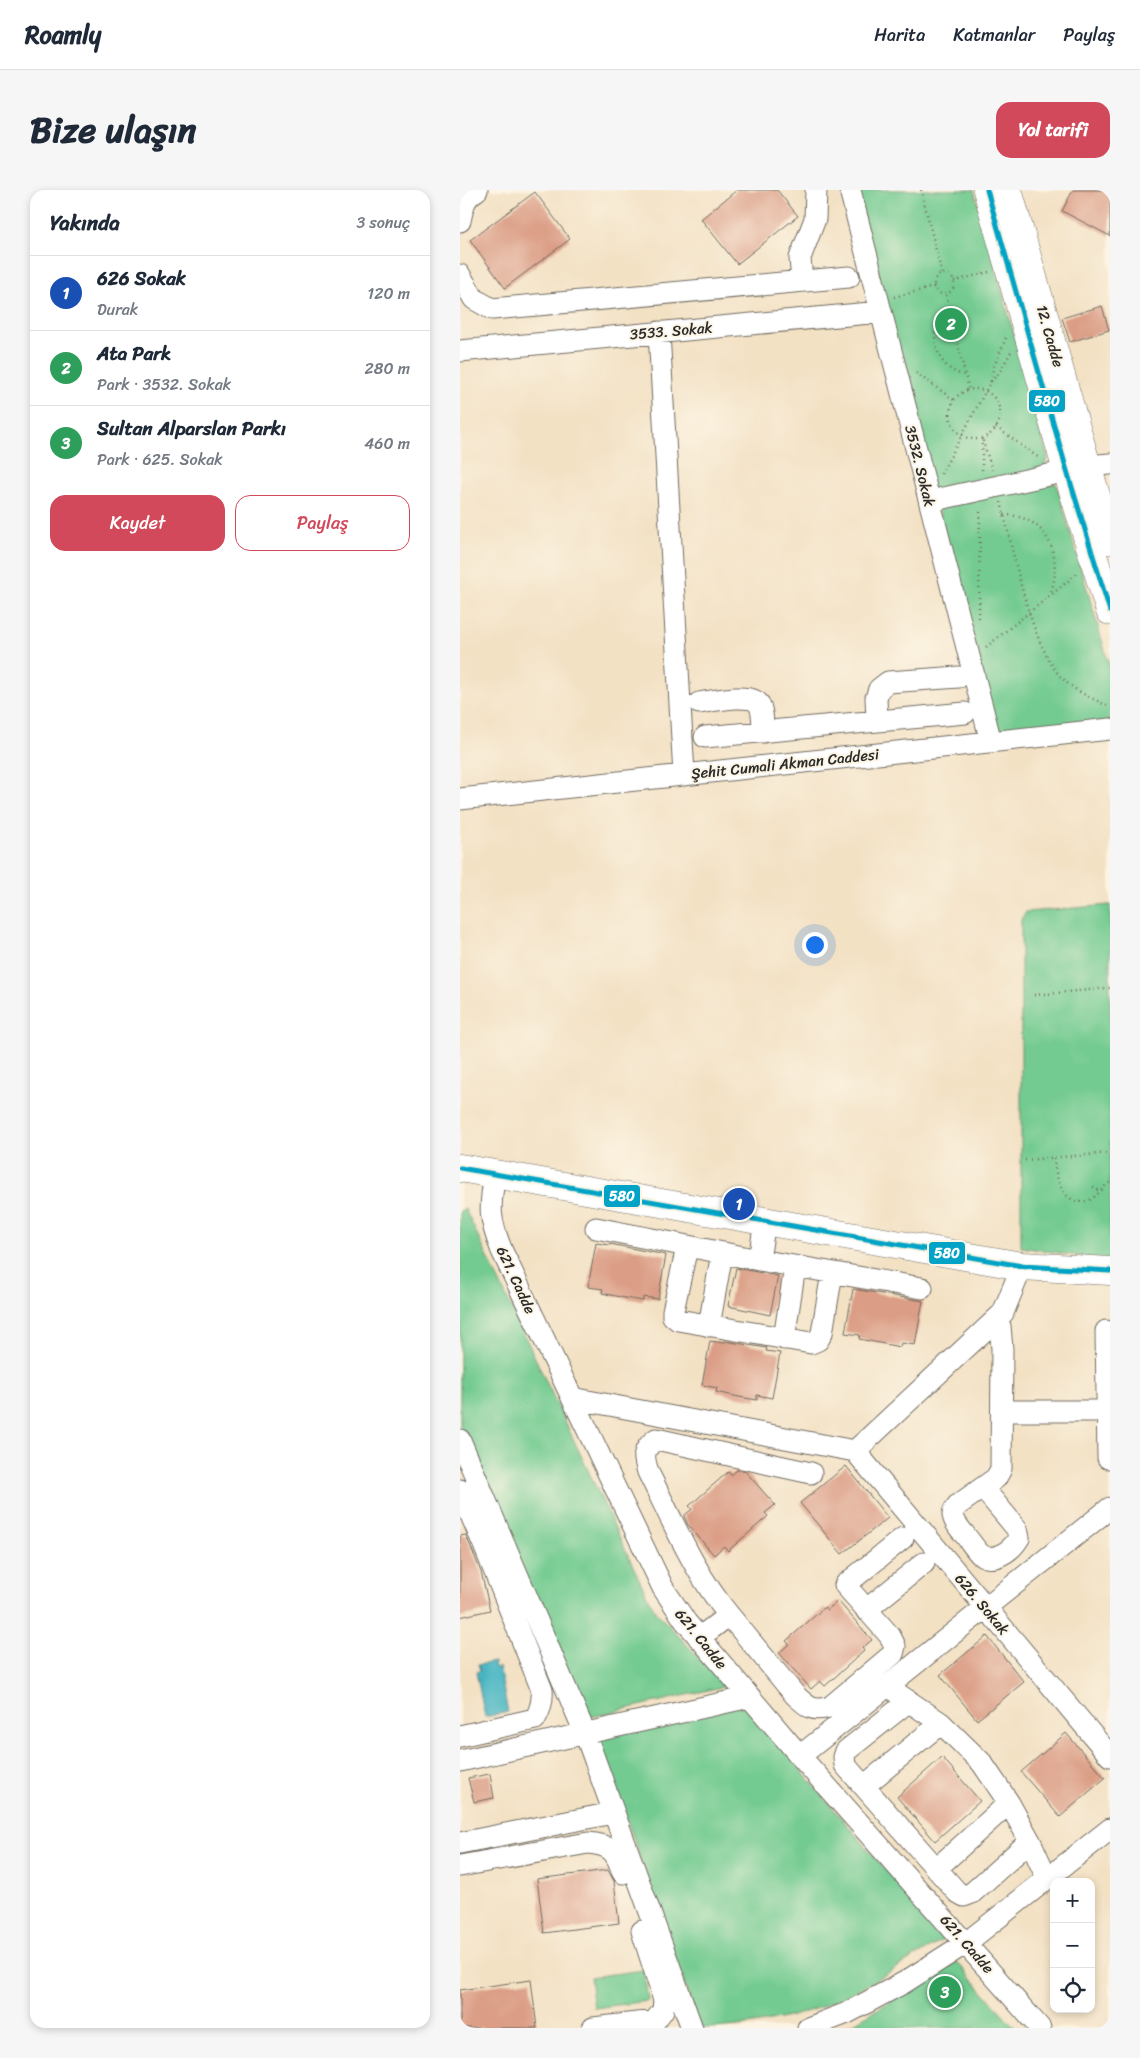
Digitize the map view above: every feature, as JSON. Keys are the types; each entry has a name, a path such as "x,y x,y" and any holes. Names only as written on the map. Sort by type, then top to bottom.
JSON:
{"main road":[{"name":"12. Cadde","path":"987,190 1088,467 1110,611"},
{"name":"12. Cadde","path":"1008,190 1110,540"},
{"path":"460,1168 1022,1266 1110,1271"}],"street":[{"path":"460,221 463,205 469,195 477,190"},
{"path":"802,282 800,258 815,219 816,190"},
{"name":"3532. Sokak","path":"850,190 991,742"},
{"path":"460,275 474,299 492,309 849,277"},
{"name":"3533. Sokak","path":"460,351 659,332 880,306"},
{"path":"659,332 684,775"},
{"path":"930,501 1088,467"},
{"path":"877,721 878,689 888,682 959,677"},
{"path":"700,703 745,697 755,700 760,705 763,732"},
{"path":"704,737 965,713"},
{"path":"827,726 831,759"},
{"name":"Şehit Cumali Akman Caddesi","path":"460,799 1110,729"},
{"name":"621. Cadde","path":"495,1174 490,1202 493,1229 663,1588 686,1622 800,1756 1040,2028"},
{"path":"758,1260 765,1221"},
{"path":"596,1228 795,1267 922,1288"},
{"path":"687,1247 673,1316 678,1320 709,1326 811,1343 818,1340 822,1333 832,1273"},
{"path":"709,1326 722,1253"},
{"path":"572,1398 855,1451 1005,1310 1022,1266"},
{"path":"784,1339 795,1267"},
{"path":"983,1488 996,1478 1001,1469 1002,1349 1000,1326 995,1320"},
{"path":"1106,1331 1108,1458"},
{"path":"1002,1411 1107,1411"},
{"path":"811,1473 656,1439 645,1451 644,1459 648,1472 699,1573 713,1596 795,1696 808,1706 818,1710 830,1707 893,1654 895,1646 890,1636 845,1585 904,1538"},
{"path":"460,1440 584,1733 692,2028"},
{"name":"626. Sokak","path":"855,1451 985,1609 1110,1756"},
{"path":"460,1490 484,1544 542,1690 543,1700 535,1719 460,1736"},
{"path":"800,1756 1110,1508"},
{"path":"866,1610 924,1563"},
{"path":"700,1638 729,1615"},
{"path":"1030,1841 972,1893 964,1896 957,1892 845,1765 844,1757 846,1751 902,1696 941,1723 982,1763 1009,1803 1030,1841 1047,1878"},
{"path":"460,1761 750,1697"},
{"path":"864,1786 941,1723"},
{"path":"937,1868 1009,1803"},
{"path":"460,1843 613,1813"},
{"path":"808,2028 847,2013 897,1987 966,1943 1110,1829"},
{"path":"460,1866 588,1843 608,1847 617,1854 664,2000 664,2010 655,2021 593,2028"}],"path":[{"path":"921,190 942,274"},
{"path":"954,282 996,270"},
{"path":"942,274 951,276 954,282 952,291 946,295 940,294 934,287 935,278 942,274"},
{"path":"880,306 934,287"},
{"path":"946,295 968,390"},
{"path":"949,307 937,319 934,336 936,346 946,365 958,374 965,375"},
{"path":"940,476 991,381 993,369 1008,334"},
{"path":"991,381 1000,374 1012,350"},
{"path":"892,356 954,400"},
{"path":"968,390 986,391 995,399 998,406 1000,414 996,427 982,438 974,439 963,436 954,428 949,414 954,400 959,394 968,390"},
{"path":"996,427 1042,460"},
{"path":"982,438 993,474"},
{"path":"982,438 982,475"},
{"path":"999,495 1029,612 1042,646 1061,676 1087,697 1110,707"},
{"path":"979,624 981,499"},
{"path":"1004,514 1017,514 1029,520 1040,529 1049,541 1054,555 1056,570 1049,597"},
{"path":"969,655 978,653 1077,574"},
{"path":"1034,995 1110,988"},
{"path":"1025,1160 1110,1153"},
{"path":"1054,1158 1055,1176 1069,1198 1080,1201 1089,1200 1110,1182"},
{"path":"1093,1187 1100,1191"}],"green space":[{"path":"857,190 974,190 1048,458 1043,469 939,494 932,489"},
{"path":"1056,483 1110,668 1110,721 996,731 938,508"},
{"path":"1110,905 1110,1261 1021,1247 1021,920 1026,912"},
{"path":"465,1209 649,1600 656,1612 726,1686 586,1718 460,1426 460,1211"},
{"path":"744,1703 944,1939 872,1982 813,2010 765,2022 700,2028 597,1735"},
{"path":"957,1962 1015,2028 840,2028 854,2023"},
{"path":"644,1970 648,2001 594,2008 590,1977"}],"water":[{"path":"494,1662 495,1668 499,1667 508,1712 485,1717 476,1672 480,1671 478,1665"}],"building":[{"path":"737,190 777,190 798,216 737,264 701,219"},
{"path":"1073,190 1110,190 1110,236 1062,211"},
{"path":"535,192 570,239 505,288 470,240"},
{"path":"1102,306 1109,330 1070,342 1062,318"},
{"path":"596,1243 666,1255 658,1299 643,1297 643,1301 625,1298 602,1293 603,1289 588,1287"},
{"path":"736,1268 778,1276 770,1315 728,1306"},
{"path":"853,1289 923,1301 915,1345 901,1343 900,1347 859,1339 860,1335 845,1333"},
{"path":"710,1341 724,1343 724,1341 767,1348 766,1351 780,1353 772,1398 757,1395 757,1400 739,1397 716,1392 717,1388 702,1385"},
{"path":"846,1466 888,1518 842,1554 800,1503"},
{"path":"737,1470 745,1471 775,1505 765,1513 768,1516 728,1551 724,1546 714,1555 688,1525 684,1516 692,1509 689,1506 728,1472 731,1475"},
{"path":"466,1535 481,1572 490,1610 460,1617 460,1536"},
{"path":"838,1601 872,1640 862,1648 864,1651 825,1686 820,1681 811,1689 779,1653 789,1644 786,1641 825,1607 827,1610"},
{"path":"987,1636 1024,1682 977,1720 940,1675"},
{"path":"1066,1733 1105,1778 1060,1817 1021,1772"},
{"path":"942,1757 980,1801 935,1841 897,1797"},
{"path":"490,1774 494,1798 474,1802 468,1778"},
{"path":"608,1870 614,1881 619,1923 544,1933 537,1879"},
{"path":"531,1980 537,2028 460,2028 460,1990"}],"transit line":[{"name":"580","path":"987,190 1067,471 1110,611"},
{"name":"580","path":"460,1168 1022,1266 1110,1271"}],"place":[{"name":"Ata Park","path":"951,324"},
{"name":"626 Sokak","path":"739,1204"},
{"name":"Sultan Alparslan Parkı","path":"945,1992"}]}
